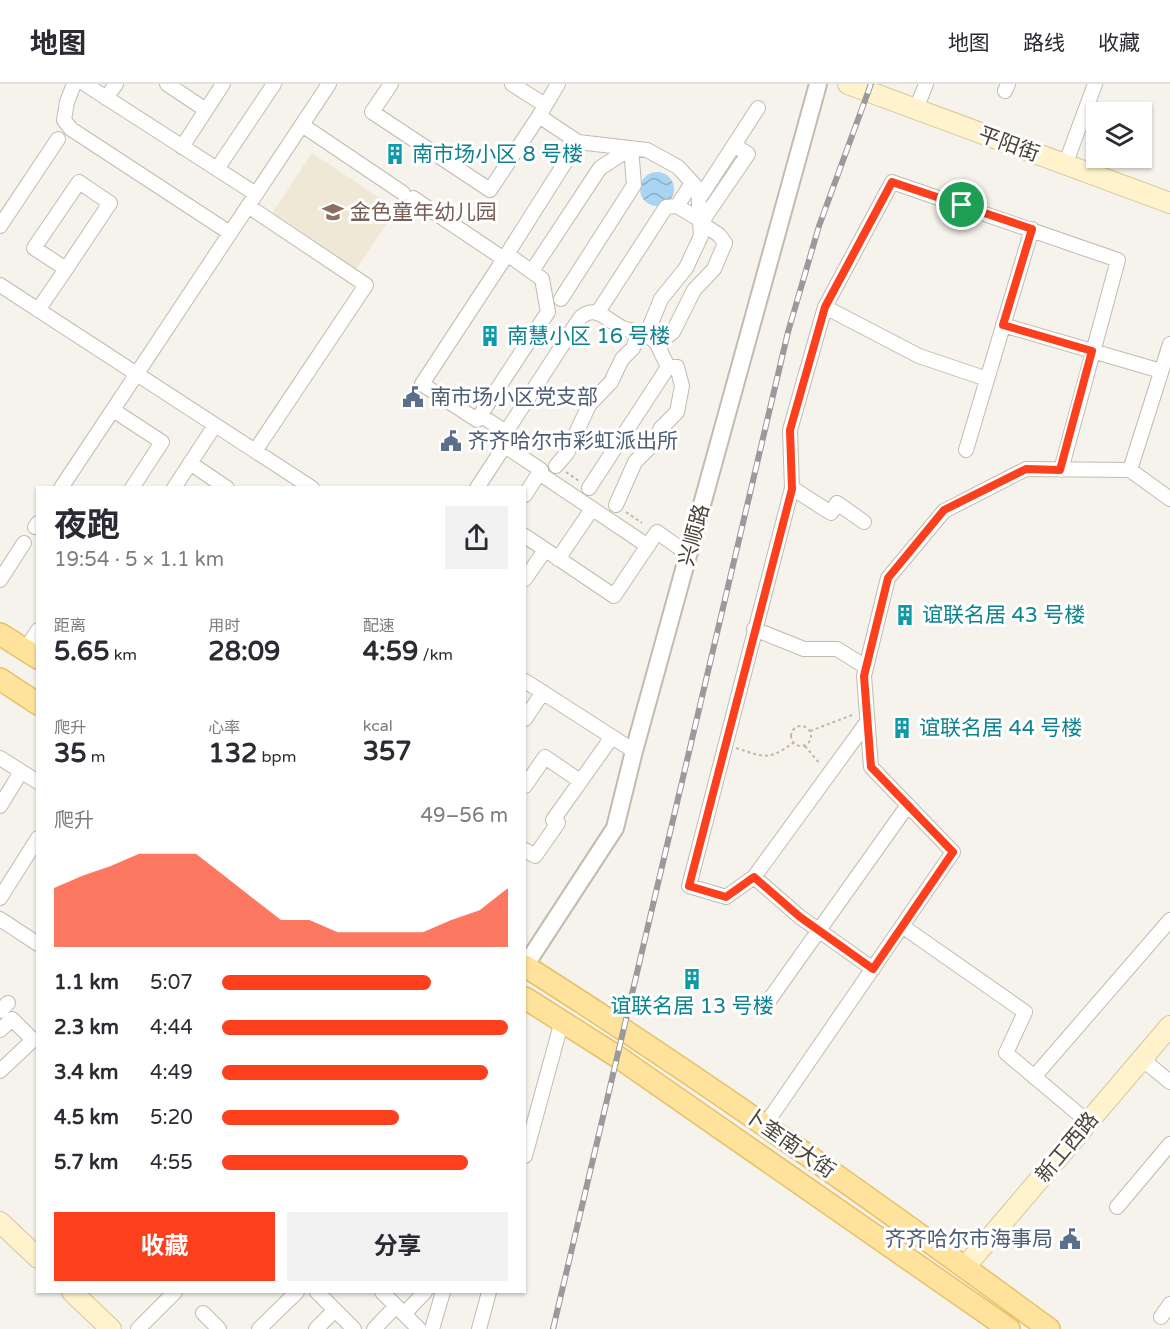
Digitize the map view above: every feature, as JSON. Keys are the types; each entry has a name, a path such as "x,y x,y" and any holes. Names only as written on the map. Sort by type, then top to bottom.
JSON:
{"main road":[{"name":"平阳街","path":"848,84 1170,203"},
{"path":"0,634 31,654"},
{"path":"0,680 36,703"},
{"name":"卜奎南大街","path":"526,967 625,1029 765,1125 1050,1329"},
{"name":"卜奎南大街","path":"526,999 618,1057 1009,1329"},
{"name":"新工西路","path":"965,1267 1170,1026"},
{"path":"0,1222 36,1256"},
{"path":"73,1293 111,1329"}],"street":[{"path":"74,84 67,102 64,120 71,129 230,233"},
{"path":"85,84 217,169 252,200 366,285 255,451"},
{"path":"106,98 116,84"},
{"path":"167,84 206,110"},
{"path":"182,147 223,84"},
{"path":"217,169 274,84"},
{"path":"62,486 329,84"},
{"path":"391,84 372,112 490,190 558,84"},
{"path":"513,84 578,142 596,142 647,150 678,167 698,189 701,236 686,268 661,299 633,348 622,359 611,382 589,405 567,453 556,466"},
{"name":"兴顺路","path":"526,964 615,828 634,751 818,84"},
{"path":"916,109 926,84"},
{"path":"1065,165 1095,84"},
{"path":"699,199 758,108"},
{"path":"302,125 408,195 537,275 580,318"},
{"path":"0,226 58,139"},
{"path":"578,142 422,384 477,420 548,312 537,275 600,168 631,148"},
{"path":"596,142 600,168"},
{"path":"700,222 748,154 734,145"},
{"path":"561,299 634,185 631,148"},
{"path":"38,310 66,269 110,203 79,182 34,248 66,269"},
{"path":"867,716 831,772 754,877 726,897 689,886 792,489 790,430 825,307 892,182 1118,260 1060,470"},
{"path":"677,206 692,183"},
{"path":"598,312 666,207 677,206 719,235 725,243 714,268 694,290 673,332 657,344"},
{"path":"966,450 1032,229"},
{"path":"0,285 304,485"},
{"path":"825,307 919,356 987,379"},
{"path":"478,486 505,439 585,313 598,312 623,328 643,332 657,344 668,367"},
{"path":"1003,325 1161,371"},
{"path":"1130,470 1170,344"},
{"path":"616,505 634,462 654,443 661,428 676,412 682,386 677,366 668,367"},
{"path":"589,488 668,367"},
{"path":"113,410 162,442 133,486"},
{"path":"480,415 541,470 526,493"},
{"path":"175,486 215,425"},
{"path":"190,463 224,486"},
{"path":"765,1125 953,852 871,767 864,676 888,578 944,510 1026,469 1130,470 1170,499"},
{"path":"539,473 648,546"},
{"path":"792,489 831,513 837,503 864,522"},
{"path":"558,559 592,509"},
{"path":"526,537 614,596 657,532 688,554"},
{"path":"0,580 24,543"},
{"path":"526,578 545,550"},
{"path":"754,629 804,648 837,649 866,667"},
{"path":"31,654 36,637"},
{"path":"526,682 634,751"},
{"path":"526,718 543,692"},
{"path":"526,851 535,856 558,823 553,820 612,736"},
{"path":"526,785 545,757 580,781"},
{"path":"0,758 36,781"},
{"path":"0,806 21,772"},
{"path":"764,1009 908,805"},
{"path":"0,898 36,840"},
{"path":"754,877 819,930 873,969"},
{"path":"0,919 36,943"},
{"path":"1034,1077 1170,920"},
{"path":"902,926 1025,1012 1006,1053 1088,1122"},
{"path":"0,1030 12,1018 33,1040 2,1066"},
{"path":"526,1152 560,1028"},
{"path":"1143,1059 1170,1082"},
{"path":"1117,1207 1170,1144"},
{"path":"138,1329 174,1293"},
{"path":"259,1329 296,1293"},
{"path":"318,1293 354,1329"},
{"path":"383,1293 419,1329"},
{"path":"374,1329 424,1293"},
{"path":"431,1326 443,1293"},
{"path":"479,1329 489,1293"},
{"path":"1161,1317 1170,1304"},
{"path":"316,1329 335,1310"},
{"path":"203,1313 219,1329"}],"path":[{"path":"556,466 589,488"},
{"path":"616,505 642,523"},
{"path":"805,746 798,746 792,742 790,736 795,728 801,726 810,731 867,716"},
{"path":"805,746 811,737 810,731"},
{"path":"725,744 765,758 776,755 792,742"},
{"path":"805,746 817,761 831,772"}],"shaded area":[{"name":"金色童年幼儿园","path":"312,153 396,209 355,271 271,215"}],"water":[{"path":"657,172 669,177 674,189 669,201 657,206 645,201 640,189 645,177"}],"railway":[{"path":"553,1329 788,332 819,226 871,84"}],"place":[{"name":"南市场小区 8 号楼","path":"395,154"},
{"name":"金色童年幼儿园","path":"333,212"},
{"name":"南慧小区 16 号楼","path":"490,336"},
{"name":"南市场小区党支部","path":"413,397"},
{"name":"齐齐哈尔市彩虹派出所","path":"451,441"},
{"name":"谊联名居 43 号楼","path":"905,615"},
{"name":"谊联名居 44 号楼","path":"902,728"},
{"name":"谊联名居 13 号楼","path":"692,979"},
{"name":"齐齐哈尔市海事局","path":"1070,1239"}],"route":[{"path":"892,182 962,205 1032,229 1003,325 1092,351 1060,470 1026,469 944,510 888,578 864,676 871,767 953,852 873,969 800,917 754,877 726,897 689,886 792,489 790,430 825,307 892,182"}]}
